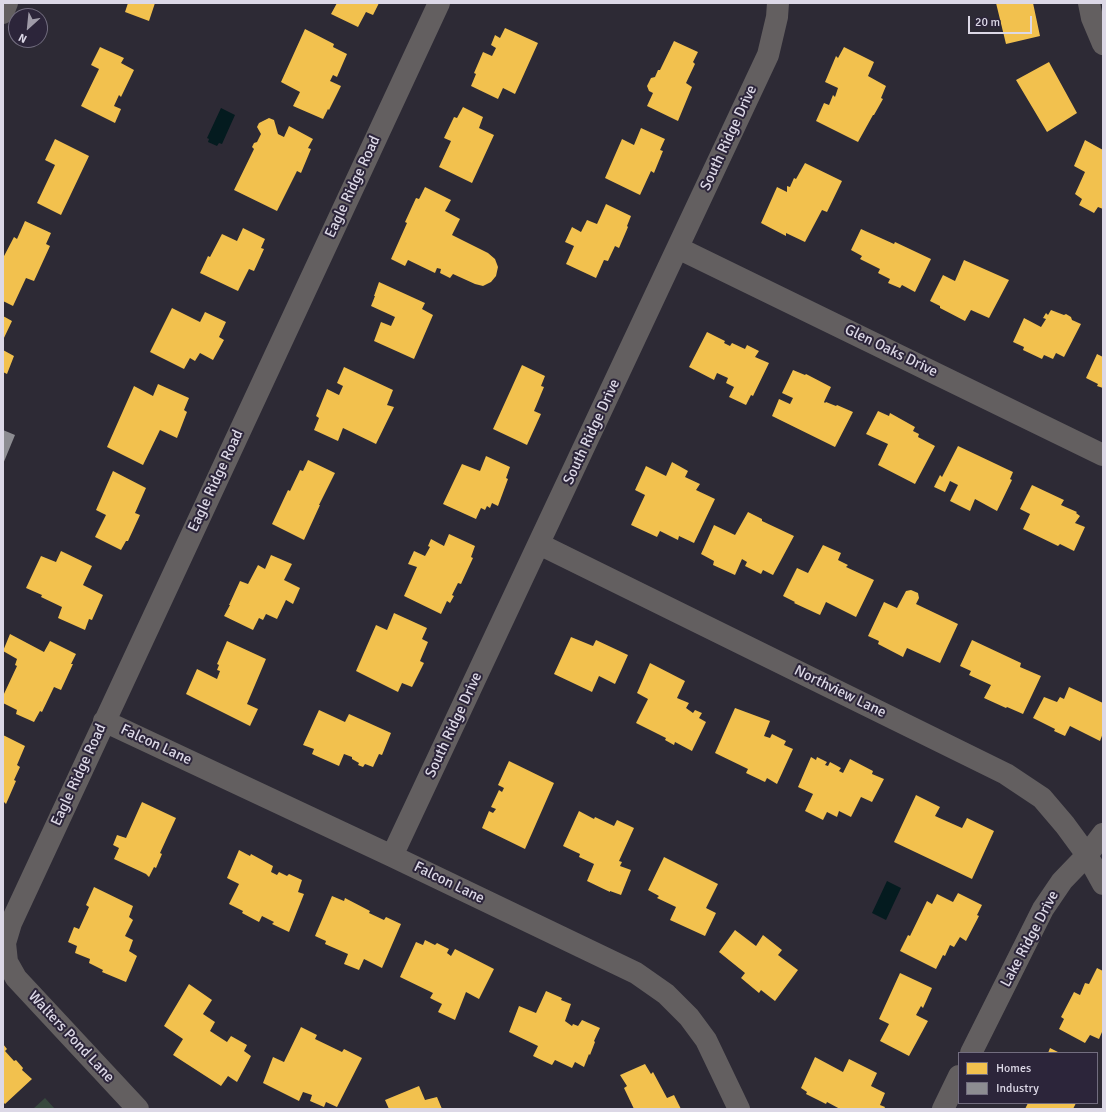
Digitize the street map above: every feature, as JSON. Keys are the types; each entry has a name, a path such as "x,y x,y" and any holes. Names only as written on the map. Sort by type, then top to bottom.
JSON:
{"street":[{"path":"3,13 7,3"},
{"name":"Eagle Ridge Road","path":"7,962 5,943 10,923 439,3"},
{"name":"South Ridge Drive","path":"392,856 768,55 777,18 778,3"},
{"path":"1089,3 1092,18 1103,44"},
{"name":"Glen Oaks Drive","path":"678,248 1103,455"},
{"name":"Northview Lane","path":"539,544 1006,774 1042,798 1065,825 1087,855 1103,884"},
{"name":"Falcon Lane","path":"104,721 392,856 636,973 666,994 689,1017 706,1040 739,1109"},
{"name":"Lake Ridge Drive","path":"972,1052 1043,909 1062,882 1087,855 1103,834"},
{"name":"Walters Pond Lane","path":"7,962 16,978 138,1109"},
{"path":"943,1109 958,1078"}],"shaded area":[{"path":"221,108 235,115 222,144 219,143 217,146 208,142 209,139 207,138"},
{"path":"887,881 901,888 886,920 872,913"},
{"path":"45,1098 55,1109 33,1109"}],"building: Homes":[{"path":"128,3 155,3 149,21 125,12"},
{"path":"337,3 379,3 373,15 366,12 358,27 331,14"},
{"path":"996,3 1033,3 1040,36 1006,44"},
{"path":"505,28 538,43 515,94 503,88 498,99 471,86 476,74 474,73 483,52 492,56 496,48 491,45 495,35 500,38"},
{"path":"305,29 334,44 333,47 347,54 337,77 333,75 330,81 341,86 323,119 293,106 300,92 281,82"},
{"path":"674,41 698,52 693,62 695,64 686,83 692,87 678,121 647,106 653,93 649,91 647,86 651,78 655,77 658,70 660,70"},
{"path":"100,47 124,58 121,63 134,70 121,97 119,95 114,106 121,109 115,123 81,106 99,69 91,65"},
{"path":"844,47 874,62 868,76 886,86 881,98 883,99 858,142 816,121 824,103 829,105 833,95 835,97 838,88 825,82 836,56 838,58"},
{"path":"1049,62 1077,113 1047,132 1016,80"},
{"path":"463,107 483,117 479,128 494,135 472,183 439,167 451,141 444,138 454,117 457,118"},
{"path":"269,118 274,120 278,134 284,137 289,126 313,139 308,148 311,149 301,173 297,171 277,211 234,190 254,149 252,147 254,143 257,142 261,134 257,127 259,123"},
{"path":"641,128 665,139 660,150 663,151 654,173 651,171 640,195 605,178 622,139 634,145"},
{"path":"55,139 89,156 61,215 37,203 55,165 45,160"},
{"path":"1085,140 1103,150 1103,209 1098,207 1094,213 1079,205 1082,199 1075,194 1085,172 1074,166"},
{"path":"805,163 842,181 827,212 822,210 805,242 786,233 786,236 761,223 777,187 787,192 787,186 790,187 794,178 796,179"},
{"path":"425,187 451,200 445,211 460,219 452,235 488,253 495,259 498,267 496,276 491,282 483,286 453,274 450,278 440,273 441,269 437,268 435,273 408,260 405,266 391,259 416,198 419,199"},
{"path":"606,204 631,216 619,248 615,246 608,261 604,260 596,278 566,264 574,246 565,242 572,227 581,232 587,220 597,224"},
{"path":"25,221 51,233 46,244 50,246 34,281 26,278 13,306 3,301 3,258 14,237 17,239"},
{"path":"243,228 265,239 261,248 264,249 254,271 249,269 238,291 200,273 208,256 210,257 222,234 237,241"},
{"path":"861,229 894,244 895,242 931,259 915,292 902,285 900,288 888,283 890,279 878,273 880,269 860,259 862,256 851,250"},
{"path":"964,260 1009,280 989,318 971,310 965,321 930,301 943,275 955,281"},
{"path":"379,282 425,303 422,309 433,315 414,359 374,341 381,322 391,326 395,317 371,306"},
{"path":"172,308 200,322 205,312 226,322 219,337 224,340 213,360 200,353 195,361 190,358 184,369 150,352"},
{"path":"1051,310 1064,315 1066,314 1071,317 1072,320 1081,324 1064,357 1056,353 1053,359 1044,355 1042,359 1023,350 1024,347 1013,342 1024,318 1041,327 1046,319 1043,318 1046,313 1048,315"},
{"path":"3,316 12,321 3,340"},
{"path":"707,332 725,341 724,343 730,346 732,343 745,349 747,345 759,351 755,357 769,363 753,396 751,395 746,405 729,397 734,387 726,383 728,378 717,373 714,380 689,367"},
{"path":"3,350 14,356 7,374 3,372"},
{"path":"1097,354 1103,357 1103,388 1097,386 1098,384 1086,378"},
{"path":"522,365 545,376 541,386 544,387 534,411 541,414 527,445 493,429"},
{"path":"344,367 393,390 387,405 394,407 376,444 343,428 338,441 314,430 319,418 316,416 327,389 339,395 343,386 337,383"},
{"path":"793,370 805,375 806,374 831,387 824,402 825,403 837,405 853,412 835,447 772,416 779,399 790,404 793,398 782,393"},
{"path":"158,384 189,398 184,410 187,412 177,438 160,430 143,465 107,447 134,386 153,396"},
{"path":"878,411 889,416 890,413 915,427 913,431 919,434 918,437 935,446 915,484 878,465 888,444 866,434"},
{"path":"958,446 1013,472 1010,479 1012,480 997,511 975,499 970,511 950,501 958,485 950,481 945,492 934,487 940,475 942,477"},
{"path":"486,456 510,467 506,478 508,479 498,506 492,503 490,508 487,506 485,510 481,508 476,519 443,504 462,464 480,471"},
{"path":"308,460 335,473 304,540 272,524 288,490 290,491 300,470 303,471"},
{"path":"672,462 688,471 685,477 700,484 696,490 715,499 694,543 679,536 678,540 660,531 657,537 631,525 645,495 635,490 646,466 666,476"},
{"path":"113,471 146,488 135,513 140,515 128,541 126,541 121,550 95,537 106,515 96,510"},
{"path":"1032,485 1064,500 1061,505 1077,512 1076,513 1080,516 1075,523 1085,527 1074,551 1060,544 1058,546 1023,529 1030,514 1020,509"},
{"path":"748,512 762,519 762,521 794,536 773,575 763,570 761,574 745,566 747,562 742,559 735,575 713,565 714,561 701,554 714,525 735,535"},
{"path":"449,534 475,546 471,557 473,558 461,584 458,583 452,595 454,596 450,603 447,601 441,614 404,596 417,567 408,564 414,551 425,556 430,547 428,546 431,539 444,546"},
{"path":"823,545 841,553 838,560 848,565 846,567 874,580 856,617 826,602 820,615 794,603 795,602 783,596 797,568 808,573"},
{"path":"61,551 92,566 83,585 103,595 92,620 89,619 85,630 58,618 62,607 41,597 42,595 26,588 41,556 56,562"},
{"path":"271,555 292,564 284,580 300,588 293,604 286,600 277,619 266,614 263,620 259,618 253,630 224,616 240,581 248,584 258,565 265,569"},
{"path":"911,590 918,593 919,598 916,604 958,624 940,663 907,648 903,657 878,644 879,641 868,636 884,602 897,608 906,591"},
{"path":"394,613 427,628 422,639 428,642 420,661 424,663 412,687 402,683 398,692 356,671 376,625 387,630"},
{"path":"10,634 44,652 50,641 76,654 61,690 54,687 42,712 40,711 34,722 16,714 17,710 3,703 3,696 17,666 15,665 17,659 3,651"},
{"path":"571,637 593,646 596,640 628,655 615,684 599,676 592,692 554,674"},
{"path":"972,640 1021,663 1020,667 1041,676 1023,714 984,698 991,685 969,675 971,671 960,666"},
{"path":"227,641 266,659 247,704 258,709 250,726 186,694 197,669 217,679 220,671 217,670 219,665 217,664"},
{"path":"650,663 685,681 677,698 689,703 686,708 693,713 695,710 702,713 699,718 706,722 692,751 675,742 674,745 665,740 666,738 636,723 648,699 637,693"},
{"path":"1069,687 1103,703 1103,733 1100,741 1070,726 1065,736 1033,718 1044,697 1057,702 1060,697 1064,699"},
{"path":"735,708 770,721 764,736 770,738 772,734 786,741 784,745 793,749 777,784 767,778 765,782 746,773 748,769 715,753"},
{"path":"319,710 345,722 349,714 391,733 382,755 379,754 373,767 365,764 363,767 358,765 359,763 352,759 352,757 344,754 339,766 312,754 314,749 303,745"},
{"path":"3,735 25,746 17,765 20,767 14,780 16,781 6,804 4,802 3,805"},
{"path":"811,757 816,760 817,757 827,762 825,765 828,766 830,762 841,768 839,771 843,773 850,759 873,771 872,774 884,779 872,802 861,797 851,817 839,811 837,817 827,812 823,820 805,811 813,794 798,787"},
{"path":"509,761 554,783 525,849 482,828 489,811 493,813 496,809 491,807 499,790 502,792 504,788 498,785"},
{"path":"916,795 940,807 935,816 962,828 967,818 994,831 972,879 894,842"},
{"path":"142,802 176,818 160,853 162,854 156,868 154,867 149,877 146,874 114,859 119,848 113,845 117,835 126,838"},
{"path":"579,811 594,819 595,817 614,826 617,820 634,828 619,861 622,862 620,866 631,870 621,895 610,892 587,881 594,864 579,857 580,854 563,846"},
{"path":"239,850 250,856 251,854 273,866 271,872 277,875 279,872 287,876 289,874 302,880 298,892 304,894 289,932 272,924 274,922 262,916 259,922 242,913 243,911 229,904 239,884 227,878"},
{"path":"664,857 718,884 706,908 716,913 705,936 670,920 676,907 657,898 659,896 648,890"},
{"path":"94,887 133,906 129,917 133,920 125,936 133,940 129,951 137,956 126,982 102,972 103,970 89,963 90,959 75,953 77,946 68,942 74,927 79,929 89,907 86,905"},
{"path":"958,893 982,905 977,915 979,916 966,941 960,937 954,947 950,945 945,956 943,955 936,969 900,951 908,935 910,936 927,901 932,904 937,894 953,902"},
{"path":"332,896 344,901 345,898 370,911 369,913 384,920 386,917 401,924 382,968 364,959 359,970 344,964 348,954 325,944 326,941 315,936"},
{"path":"735,930 756,946 763,935 782,950 778,955 798,970 775,1001 761,990 759,993 741,978 745,973 719,952"},
{"path":"425,940 435,945 437,943 449,949 447,953 451,956 455,949 494,969 479,999 466,992 455,1020 438,1012 442,1004 430,998 433,993 400,977 416,942 423,945"},
{"path":"1097,968 1103,971 1103,1032 1099,1039 1090,1035 1085,1043 1059,1029 1064,1019 1061,1017 1074,992 1080,995 1085,983 1089,984"},
{"path":"900,973 932,988 923,1008 921,1006 916,1015 928,1021 909,1056 880,1041 889,1024 879,1019"},
{"path":"189,984 212,1000 203,1014 215,1022 210,1031 227,1042 231,1036 247,1045 244,1051 251,1056 237,1082 228,1076 221,1086 173,1055 183,1039 164,1026"},
{"path":"546,991 571,1004 565,1021 572,1026 573,1024 578,1026 582,1020 600,1028 584,1067 575,1062 572,1068 555,1060 552,1065 533,1056 538,1046 509,1032 519,1006 536,1013"},
{"path":"301,1027 317,1035 315,1039 342,1052 344,1049 362,1058 337,1107 326,1102 324,1107 310,1101 312,1095 303,1092 299,1101 263,1083 273,1057 284,1062"},
{"path":"3,1044 7,1049 5,1051 14,1061 16,1060 23,1068 22,1070 32,1079 5,1104 3,1102"},
{"path":"1050,1048 1058,1052 1048,1052"},
{"path":"815,1057 843,1072 849,1059 877,1073 871,1086 885,1093 880,1105 885,1107 884,1109 840,1109 806,1094 807,1092 801,1088"},
{"path":"645,1064 651,1074 653,1072 667,1098 674,1095 681,1109 634,1109 624,1088 627,1086 620,1075"},
{"path":"419,1086 425,1100 437,1097 442,1109 389,1109 385,1100"},
{"path":"1028,1104 1076,1104 1073,1109 1025,1109"}],"building: Industry":[{"path":"3,430 15,435 3,464"}]}
